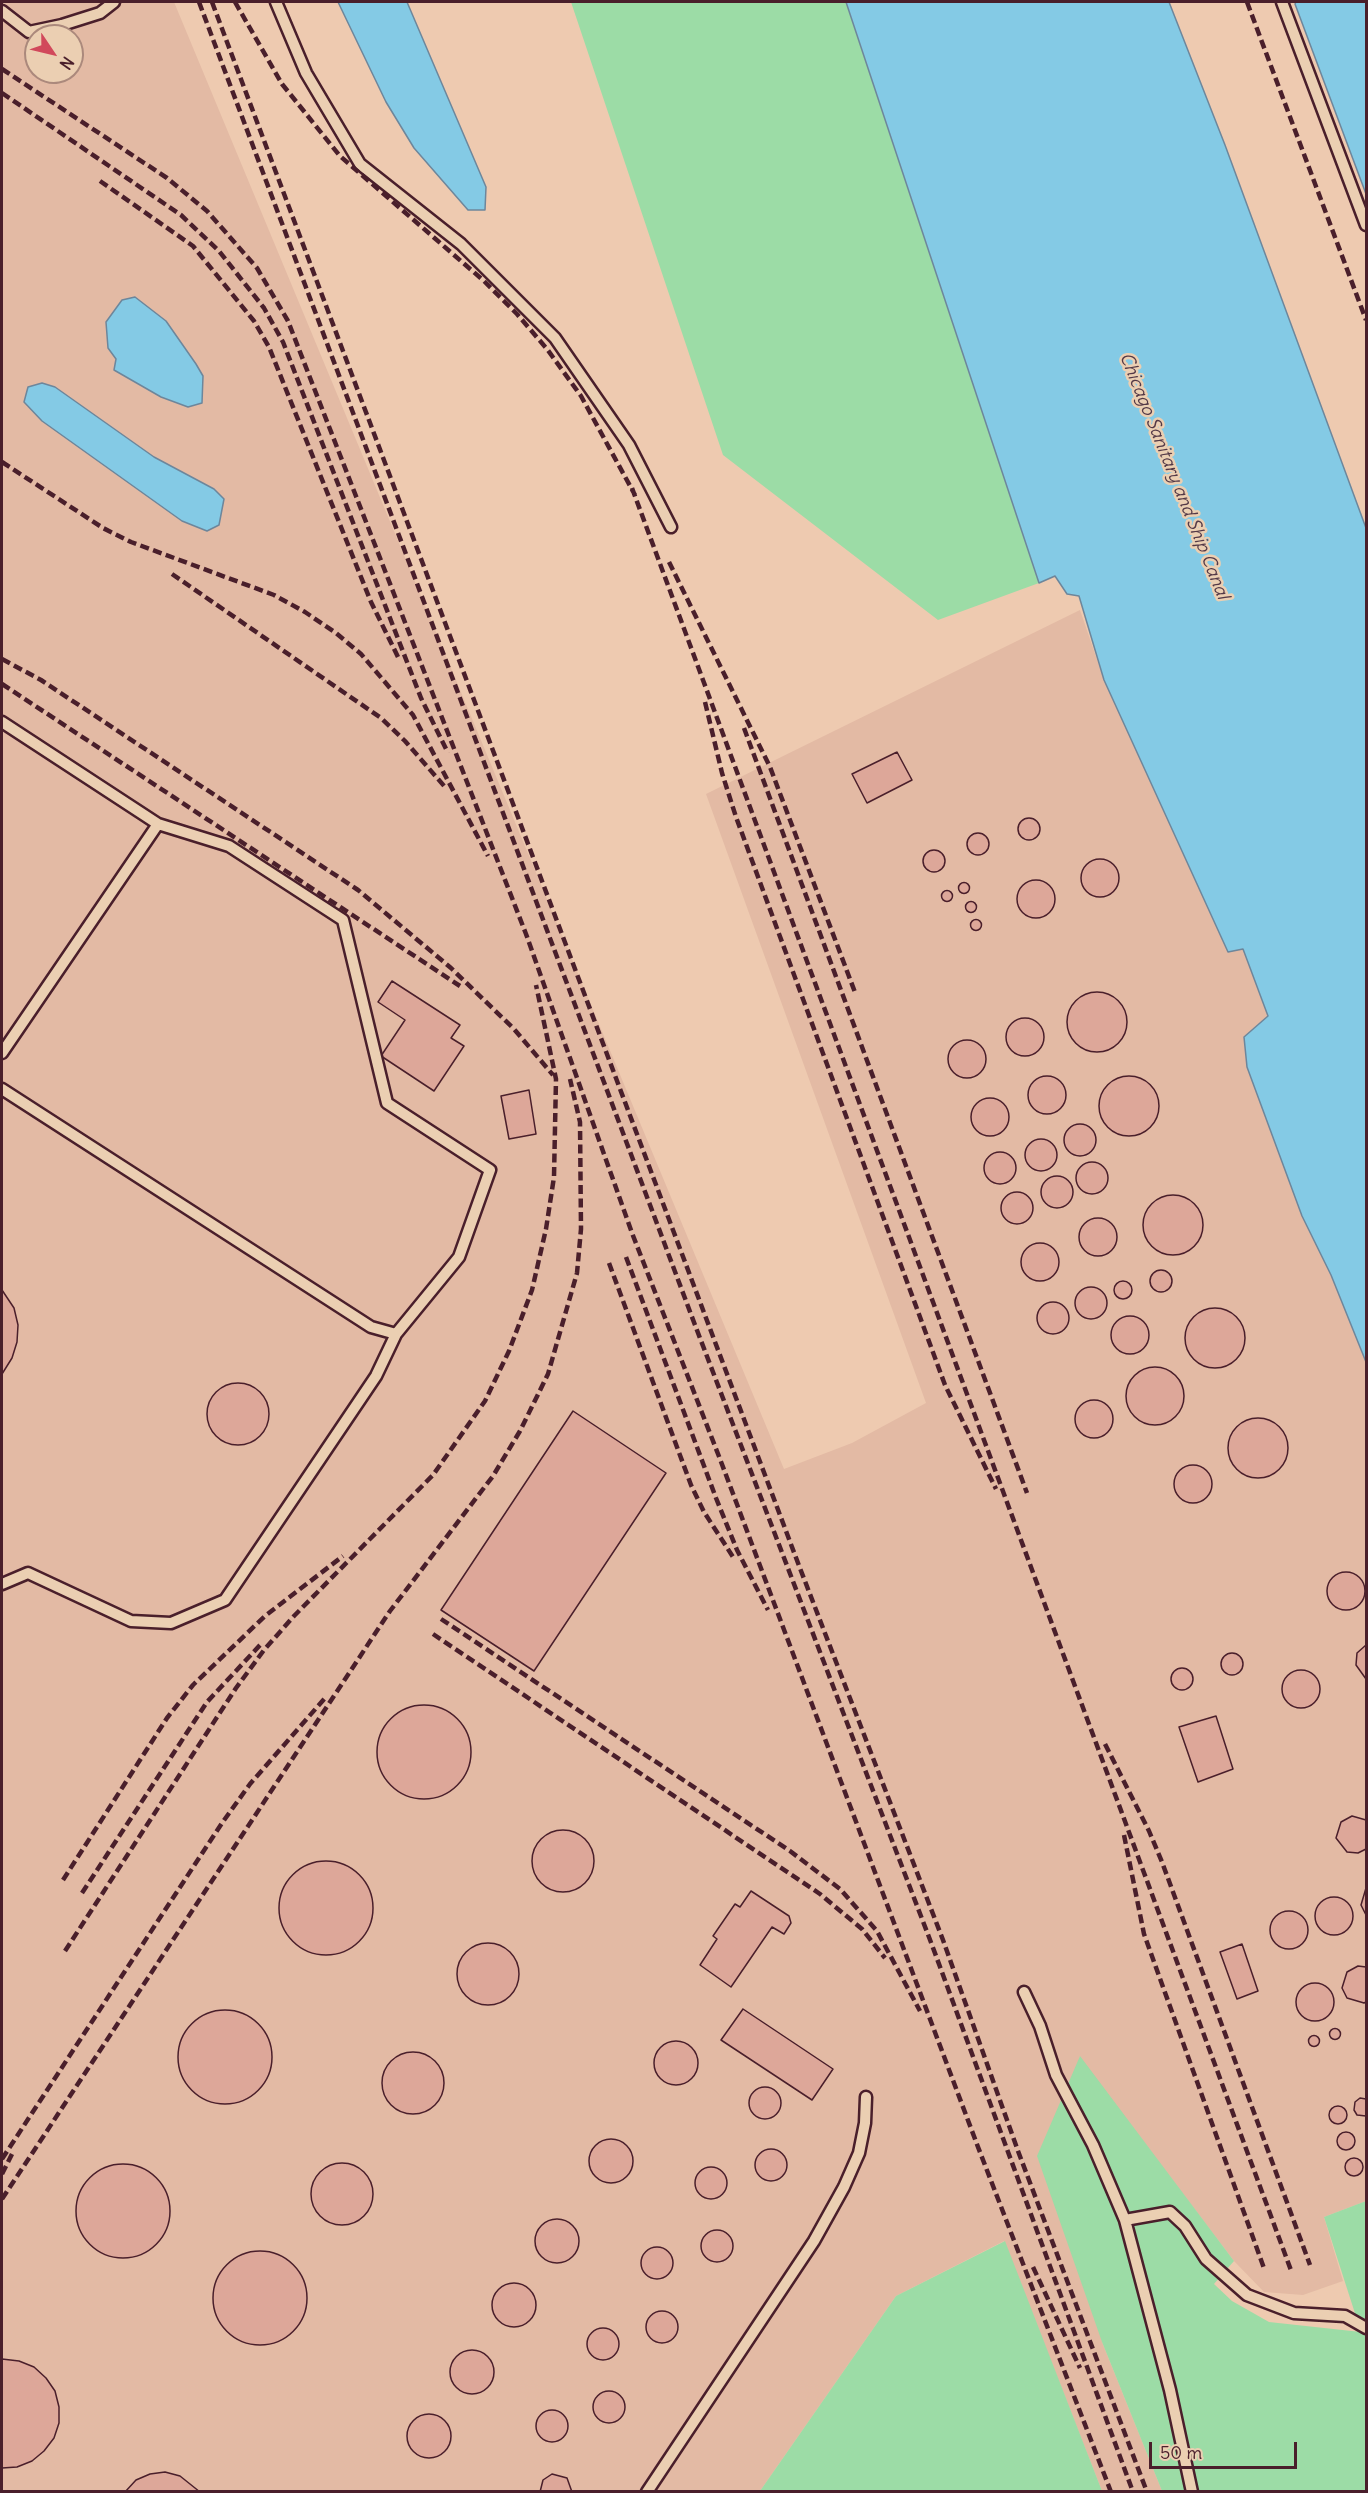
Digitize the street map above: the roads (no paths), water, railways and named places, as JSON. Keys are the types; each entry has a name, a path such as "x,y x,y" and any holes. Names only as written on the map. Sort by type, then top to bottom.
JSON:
{"lane":[{"path":"2,11 29,32 100,13 114,2"},
{"path":"276,2 306,73 360,164 461,244 555,338 629,445 671,527"},
{"path":"1282,2 1366,225"},
{"path":"2,722 158,824 229,846 343,920 387,1103 490,1170 459,1257 396,1334 376,1376 225,1600 171,1623 131,1621 28,1573 2,1584"},
{"path":"2,1053 158,824"},
{"path":"2,1089 371,1327 396,1334"},
{"path":"1024,1992 1040,2026 1056,2075 1093,2145 1125,2220 1170,2390 1192,2492"},
{"path":"647,2492 814,2241 844,2187 859,2153 865,2123 866,2097"},
{"path":"1125,2220 1170,2212 1185,2226 1206,2259 1247,2295 1294,2313 1345,2316 1366,2328"}],"water":[{"path":"338,2 407,2 486,187 485,210 468,210 414,148 386,102"},
{"name":"Chicago Sanitary and Ship Canal","path":"846,2 1169,2 1225,145 1366,528 1366,1362 1331,1275 1302,1216 1247,1067 1244,1037 1268,1016 1243,949 1228,952 1104,680 1079,596 1067,594 1055,576 1039,583"},
{"path":"1296,2 1366,2 1366,194 1295,4"},
{"path":"135,297 166,321 196,364 203,376 202,403 188,407 161,397 114,370 116,359 108,348 106,322 122,300"},
{"path":"42,383 55,387 154,457 214,489 224,499 219,525 207,531 182,521 42,421 24,402 28,387"}],"railway":[{"path":"199,2 695,1325 932,1945 1133,2492"},
{"path":"212,2 798,1563 943,1940 1018,2151 1147,2492"},
{"path":"235,2 282,84 340,156 484,281 547,349 581,396 635,495"},
{"path":"1247,2 1366,320"},
{"path":"2,69 167,178 207,211 257,268 288,321 526,934 632,1233 720,1459 978,2147 1111,2492"},
{"path":"2,93 181,215 219,251 264,308 283,342 421,698 448,753"},
{"path":"100,181 193,246 254,321 269,347 371,602 399,659"},
{"path":"2,462 103,528 131,542 274,595 336,633 361,654 413,715 488,856"},
{"path":"632,488 1292,2273"},
{"path":"669,562 770,767 856,995"},
{"path":"172,574 381,718 405,741 445,787"},
{"path":"2,659 41,680 358,890 451,968 514,1029 553,1075"},
{"path":"2,684 460,986"},
{"path":"705,702 722,773 736,817 945,1385 996,1489"},
{"path":"744,728 1027,1493"},
{"path":"65,1951 236,1688 264,1650 294,1616 433,1475 485,1401 509,1351 532,1290 546,1229 554,1177 556,1079 536,985"},
{"path":"2,2199 390,1611 493,1476 520,1431 548,1374 577,1273 581,1229 580,1122 570,1079"},
{"path":"626,1257 716,1498 737,1550 768,1610"},
{"path":"609,1263 691,1485 704,1512 735,1560"},
{"path":"63,1880 167,1718 193,1685 265,1616 343,1556"},
{"path":"441,1619 790,1851 840,1889 877,1931 920,2011"},
{"path":"433,1634 820,1894 862,1929 885,1958"},
{"path":"82,1893 207,1702 261,1644"},
{"path":"2,2159 222,1823 250,1784 325,1698"},
{"path":"1105,1744 1162,1862 1310,2265"},
{"path":"1124,1835 1144,1934 1265,2271"},
{"path":"2,2174 12,2154"},
{"path":"1033,2267 1080,2368"}]}
